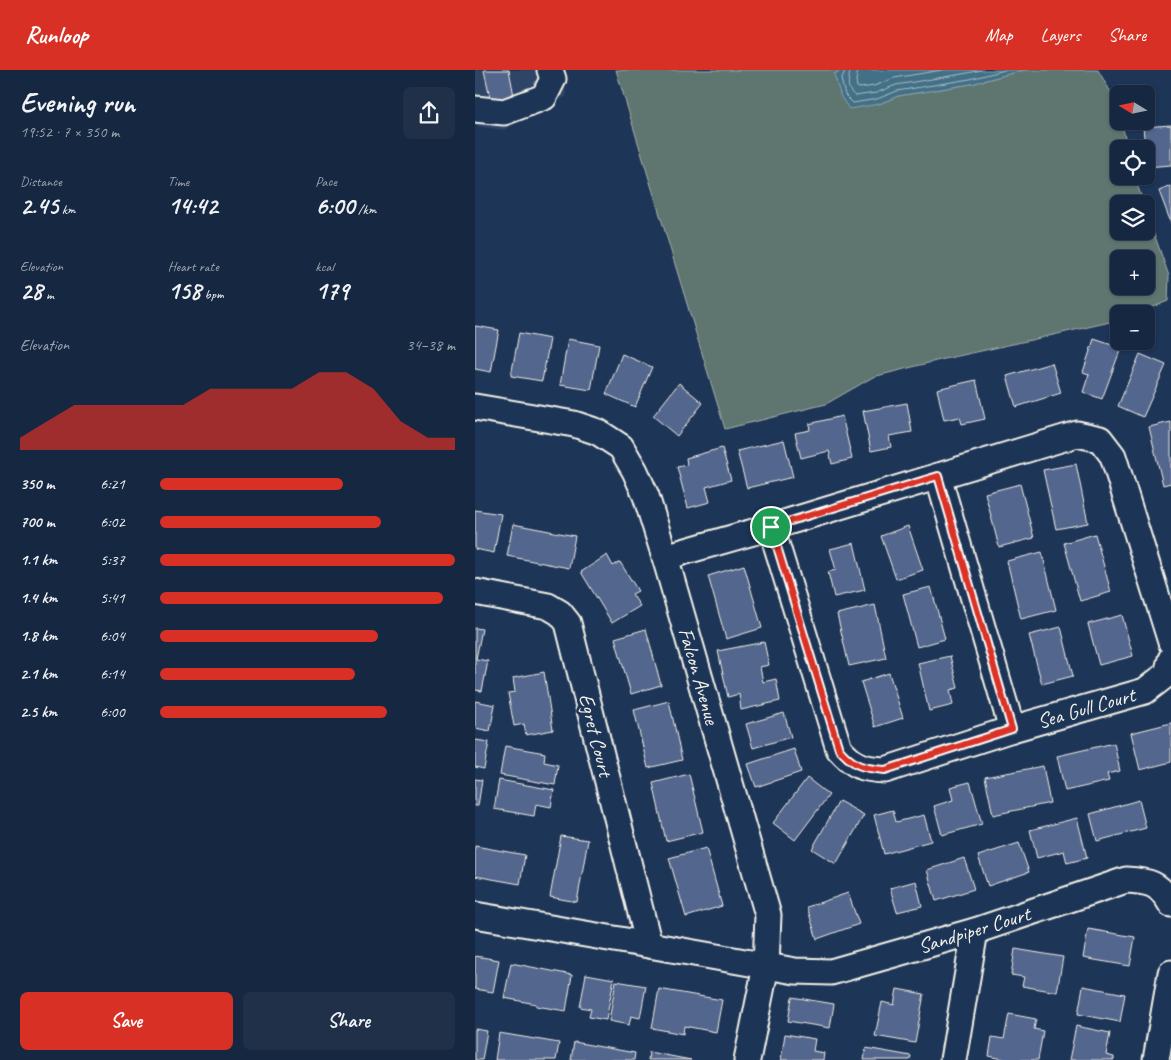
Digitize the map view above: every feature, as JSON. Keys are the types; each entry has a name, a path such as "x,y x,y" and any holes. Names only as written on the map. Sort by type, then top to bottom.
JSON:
{"street":[{"path":"475,109 505,112 544,97 553,79 550,70"},
{"name":"Falcon Avenue","path":"475,407 574,424 598,432 621,447 635,471 646,496 768,915 766,966 747,1060"},
{"path":"665,557 771,527 1077,434 1101,439 1113,456 1171,642"},
{"path":"938,476 1012,729"},
{"name":"Sea Gull Court","path":"771,527 839,749 849,760 866,769 885,770 1012,729 1145,690 1167,674 1171,658"},
{"name":"Egret Court","path":"475,592 548,606 559,613 568,623 649,945"},
{"name":"Sandpiper Court","path":"766,966 795,971 831,972 975,931 1126,880 1145,881 1161,890 1171,904"},
{"path":"475,915 766,966"},
{"path":"953,1060 975,931"},
{"path":"1155,1060 1171,973"}],"shaded area":[{"path":"475,70 560,70 567,96 504,130 475,126"}],"green space":[{"path":"616,70 843,70 834,74 879,104 898,96 971,84 1024,70 1098,70 1110,91 1110,130 1123,130 1126,140 1110,140 1110,185 1137,185 1141,195 1110,195 1110,240 1155,240 1155,236 1169,276 1168,301 1155,306 1110,305 1110,322 873,377 826,404 725,429"}],"water":[{"path":"843,70 1024,70 971,84 898,96 879,104 849,109 841,97 834,74"}],"building":[{"path":"484,70 509,70 515,101 492,106"},
{"path":"1171,125 1171,165 1155,166 1155,140 1144,140 1143,130 1155,130 1155,126"},
{"path":"1171,186 1171,223 1159,191"},
{"path":"475,326 499,330 491,372 475,369"},
{"path":"519,333 550,339 542,381 511,376"},
{"path":"568,339 599,345 591,390 560,385"},
{"path":"1094,339 1110,344 1110,350 1120,350 1102,399 1083,392 1089,374 1083,372"},
{"path":"622,354 652,367 635,407 606,394"},
{"path":"1140,354 1166,365 1143,417 1118,406"},
{"path":"1052,363 1061,393 1016,407 1007,376"},
{"path":"976,380 985,419 962,424 960,417 944,420 937,389"},
{"path":"679,383 703,403 677,436 653,416"},
{"path":"907,403 912,432 889,436 891,447 871,451 863,411"},
{"path":"842,416 852,459 832,464 829,451 801,458 795,433 810,430 809,424"},
{"path":"1171,422 1171,483 1163,485 1149,427"},
{"path":"784,440 793,477 747,488 737,451"},
{"path":"722,448 731,480 706,487 710,502 688,508 677,467 687,465 686,458"},
{"path":"1076,464 1088,523 1056,529 1043,470"},
{"path":"1020,484 1034,538 999,547 985,493"},
{"path":"475,510 501,514 494,553 475,549"},
{"path":"513,524 575,536 569,568 507,556"},
{"path":"908,526 923,570 896,579 881,536"},
{"path":"1095,534 1111,592 1080,601 1064,543"},
{"path":"854,543 865,590 834,597 828,572 836,570 830,549"},
{"path":"1042,552 1056,610 1021,619 1007,561"},
{"path":"607,555 613,566 620,562 638,591 632,594 640,606 612,623 581,572"},
{"path":"744,565 762,628 726,639 708,576"},
{"path":"931,587 945,639 917,647 903,594"},
{"path":"875,605 886,658 849,666 837,614"},
{"path":"1122,615 1133,656 1099,665 1088,624"},
{"path":"1061,627 1073,676 1042,684 1029,635"},
{"path":"475,628 482,629 476,659 488,661 482,691 475,690"},
{"path":"646,629 661,685 631,694 615,638"},
{"path":"764,642 769,665 760,667 763,682 776,679 780,701 741,710 739,694 728,697 718,651"},
{"path":"950,656 958,688 950,690 953,705 929,711 918,663"},
{"path":"544,672 553,730 526,735 524,724 514,726 508,693 515,692 513,678"},
{"path":"889,673 903,718 875,727 861,682"},
{"path":"475,701 495,705 490,731 475,728"},
{"path":"669,701 682,760 648,768 634,710"},
{"path":"784,713 791,737 753,748 746,724"},
{"path":"1171,723 1171,762 1140,770 1131,733"},
{"path":"475,740 489,742 484,769 475,767"},
{"path":"1114,743 1120,771 1107,774 1109,781 1065,791 1057,756"},
{"path":"505,746 545,753 544,762 558,765 555,785 500,775"},
{"path":"794,749 801,772 756,787 748,764"},
{"path":"1043,766 1050,803 993,815 985,777"},
{"path":"689,774 703,832 666,841 653,783"},
{"path":"807,778 829,795 795,840 773,823"},
{"path":"475,779 482,780 478,806 475,806"},
{"path":"499,780 554,790 551,807 536,804 534,816 494,809"},
{"path":"970,782 982,824 942,835 934,806 953,800 950,787"},
{"path":"1139,800 1146,828 1097,841 1090,814"},
{"path":"839,801 864,815 836,864 812,849"},
{"path":"893,810 896,822 924,815 931,841 884,854 874,815"},
{"path":"1077,818 1087,858 1067,863 1064,851 1037,858 1030,830"},
{"path":"561,836 588,840 577,902 550,897"},
{"path":"1019,843 1029,872 988,886 978,856"},
{"path":"475,846 525,855 520,884 475,876"},
{"path":"706,848 722,906 686,917 669,858"},
{"path":"964,858 974,889 936,901 927,870"},
{"path":"916,881 922,906 897,912 890,888"},
{"path":"848,893 859,924 817,939 807,907"},
{"path":"1088,929 1135,937 1130,966 1083,958"},
{"path":"1015,949 1063,957 1057,992 1022,986 1024,977 1011,975"},
{"path":"475,956 499,960 493,992 475,989"},
{"path":"511,963 572,975 566,1011 504,998"},
{"path":"586,974 614,979 606,1020 589,1017 591,1009 580,1007"},
{"path":"616,981 646,986 640,1018 631,1016 629,1025 609,1021"},
{"path":"1083,986 1125,994 1120,1022 1078,1014"},
{"path":"659,989 722,1000 716,1032 684,1026 683,1034 652,1028"},
{"path":"897,989 924,994 915,1043 875,1036 882,1002 894,1005"},
{"path":"792,997 834,1004 830,1028 788,1021"},
{"path":"1009,1014 1036,1019 1034,1029 1043,1031 1038,1060 1008,1060 989,1056 992,1037 1004,1039"},
{"path":"1076,1026 1110,1033 1106,1055 1114,1057 1114,1060 1069,1060"},
{"path":"475,1029 487,1031 482,1060 475,1060"},
{"path":"499,1033 559,1043 556,1060 495,1060"},
{"path":"785,1034 815,1039 813,1051 824,1053 823,1060 781,1060"},
{"path":"574,1042 635,1053 634,1060 571,1060"},
{"path":"866,1048 911,1056 910,1060 864,1060"},
{"path":"649,1052 691,1060 648,1060"}],"route":[{"path":"938,476 1012,729 885,770 866,769 849,760 839,749 771,527 938,476"}]}
